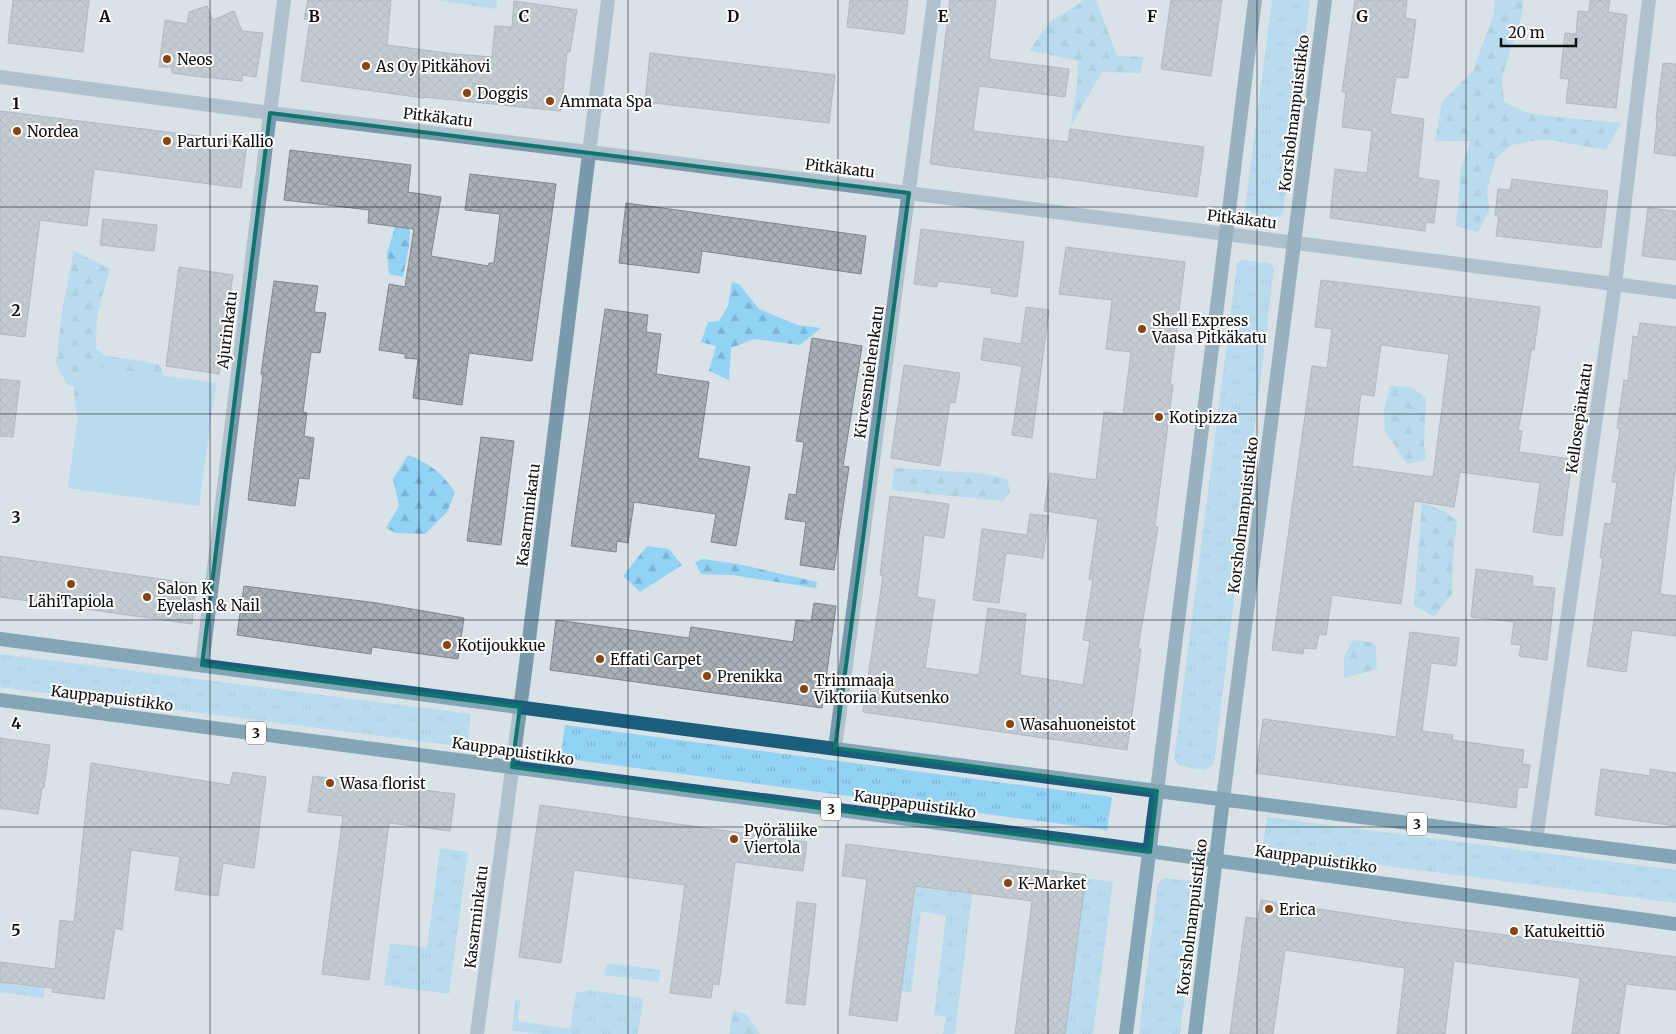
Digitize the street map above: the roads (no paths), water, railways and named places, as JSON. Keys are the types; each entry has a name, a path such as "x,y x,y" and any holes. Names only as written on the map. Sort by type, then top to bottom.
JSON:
{"main road":[{"path":"1126,1034 1255,0"},
{"name":"Korsholmanpuistikko","path":"1194,1034 1325,0"},
{"name":"3","path":"0,639 1676,857"},
{"name":"Kauppapuistikko","path":"0,700 1150,852 1676,924"}],"street":[{"name":"Ajurinkatu","path":"202,665 284,0"},
{"name":"Kasarminkatu","path":"477,1034 520,707 608,0"},
{"name":"Kirvesmiehenkatu","path":"835,748 934,0"},
{"name":"Kellosepänkatu","path":"1536,840 1614,284 1649,0"},
{"name":"Pitkäkatu","path":"0,77 1676,292"}],"place":[{"name":"Neos","path":"167,59"},
{"name":"As Oy Pitkähovi","path":"366,66"},
{"name":"Doggis","path":"467,93"},
{"name":"Ammata Spa","path":"550,101"},
{"name":"Nordea","path":"17,131"},
{"name":"Parturi Kallio","path":"167,141"},
{"name":"Shell Express Vaasa Pitkäkatu","path":"1142,329"},
{"name":"Kotipizza","path":"1159,417"},
{"name":"LähiTapiola","path":"71,584"},
{"name":"Salon K Eyelash & Nail","path":"147,597"},
{"name":"Kotijoukkue","path":"447,645"},
{"name":"Effati Carpet","path":"600,659"},
{"name":"Prenikka","path":"707,676"},
{"name":"Trimmaaja Viktoriia Kutsenko","path":"804,689"},
{"name":"Wasahuoneistot","path":"1010,724"},
{"name":"Wasa florist","path":"330,783"},
{"name":"Pyöräliike Viertola","path":"734,839"},
{"name":"K-Market","path":"1008,883"},
{"name":"Erica","path":"1269,909"},
{"name":"Katukeittiö","path":"1514,931"}]}
